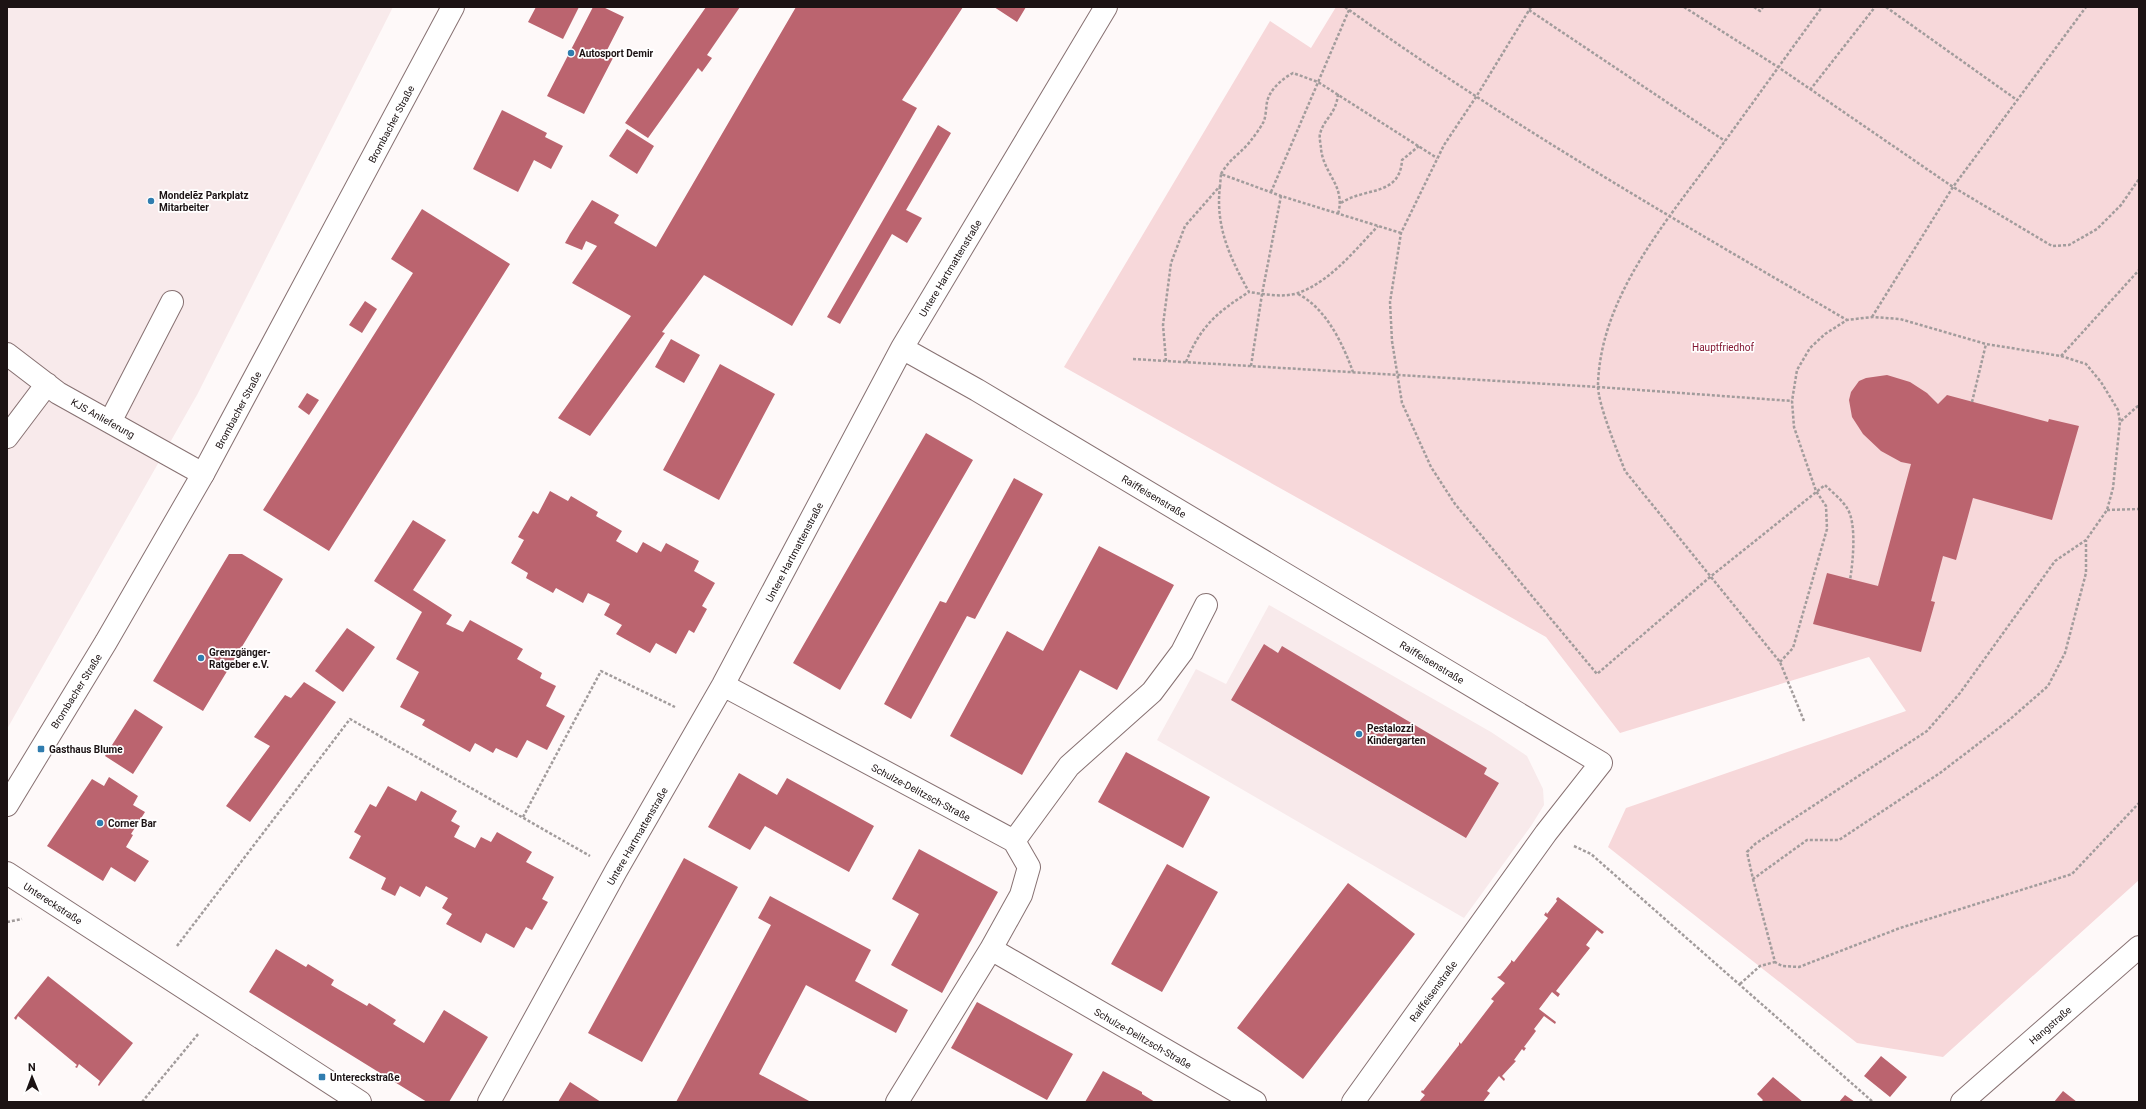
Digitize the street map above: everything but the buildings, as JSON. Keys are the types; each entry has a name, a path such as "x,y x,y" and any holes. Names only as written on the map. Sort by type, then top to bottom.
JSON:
{"street":[{"name":"Brombacher Straße","path":"7,805 106,642 204,474 453,7"},
{"name":"Untere Hartmattenstraße","path":"489,1102 616,871 723,685 902,348 1106,7"},
{"path":"110,422 172,302"},
{"name":"Raiffeisenstraße","path":"902,348 977,390 1601,763 1546,833 1353,1102"},
{"name":"KJS Anlieferung","path":"7,354 58,393 204,474"},
{"path":"7,438 47,384"},
{"path":"897,1102 991,949 1021,895 1029,867 1014,841 1069,766 1152,692 1182,652 1206,605"},
{"name":"Schulze-Delitzsch-Straße","path":"723,685 1014,841"},
{"name":"Untereckstraße","path":"7,873 360,1102"},
{"name":"Hangstraße","path":"1962,1102 2139,947"},
{"name":"Schulze-Delitzsch-Straße","path":"991,949 1255,1102"}],"path":[{"path":"1344,7 1476,97 1670,217 1847,320"},
{"path":"1684,7 1778,67 1953,187 2052,246 2069,245 2097,229 2121,205 2139,179"},
{"path":"1754,7 1760,11 1763,7"},
{"path":"1804,721 1780,662 1625,471 1613,440 1598,386 1601,350 1613,311 1646,252 1822,7"},
{"path":"1810,90 1875,7"},
{"path":"1886,7 2017,100"},
{"path":"1872,317 1953,187 2086,7"},
{"path":"1725,141 1530,9 1437,158 1401,234 1390,302 1392,341 1396,374 1402,403 1431,467 1455,504 1597,674 1710,577 1825,485 1848,508 1853,537 1854,558 1850,580"},
{"path":"1271,192 1349,10"},
{"path":"1249,292 1230,258 1224,241 1218,201 1221,174 1226,165 1251,141 1264,120 1268,100 1282,79 1293,73 1318,82 1437,158"},
{"path":"1338,94 1337,106 1320,134 1321,152 1340,194 1341,204 1338,214"},
{"path":"1341,204 1349,198 1391,184 1400,176 1402,160 1419,146"},
{"path":"1221,174 1281,196 1401,234"},
{"path":"1166,361 1163,325 1171,263 1184,226 1220,186"},
{"path":"1251,366 1262,294 1281,196"},
{"path":"1186,362 1200,334 1212,319 1226,306 1249,292 1288,295 1298,293 1327,277 1378,226"},
{"path":"2061,356 2139,270"},
{"path":"1298,293 1308,298 1328,322 1347,355 1353,372"},
{"path":"1775,962 1747,852 1755,844 1927,731 1960,693 2055,561 2086,540 2107,510 2113,488 2120,422 2118,410 2101,382 2086,364 2061,356 1986,344 1900,319 1872,317 1847,320 1824,334 1810,348 1797,370 1792,401 1794,427 1816,492 1826,506 1827,529 1793,648 1780,662"},
{"path":"1972,402 1986,344"},
{"path":"1133,359 1598,386 1792,401"},
{"path":"2120,422 2139,404"},
{"path":"2107,510 2139,509"},
{"path":"1753,879 1807,840 1839,840 1940,773 2008,721 2048,686 2067,646 2086,573 2086,540"},
{"path":"523,817 601,671 702,721"},
{"path":"158,972 350,720 616,871"},
{"path":"1740,984 1760,966 1775,962 1782,966 1799,967 1900,928 2072,874 2139,803"},
{"path":"1546,833 1591,854 1874,1102"},
{"path":"142,1102 218,1009"}],"shaded area":[{"name":"Mondelēz Parkplatz Mitarbeiter","path":"7,7 393,7 197,395 7,729"},
{"path":"1269,605 1491,732 1527,756 1543,789 1544,805 1531,826 1464,918 1157,740 1196,669 1226,684"}],"green space":[{"name":"Hauptfriedhof","path":"1336,7 2139,7 2139,880 1943,1057 1857,1043 1608,847 1626,808 1906,711 1869,657 1620,733 1546,637 1064,367 1270,21 1311,48"}],"place":[{"name":"Autosport Demir","path":"571,53"},
{"name":"Mondelēz Parkplatz Mitarbeiter","path":"151,201"},
{"name":"Grenzgänger- Ratgeber e.V.","path":"201,658"},
{"name":"Pestalozzi Kindergarten","path":"1359,734"},
{"name":"Gasthaus Blume","path":"41,749"},
{"name":"Corner Bar","path":"100,823"},
{"name":"Untereckstraße","path":"322,1077"}]}
